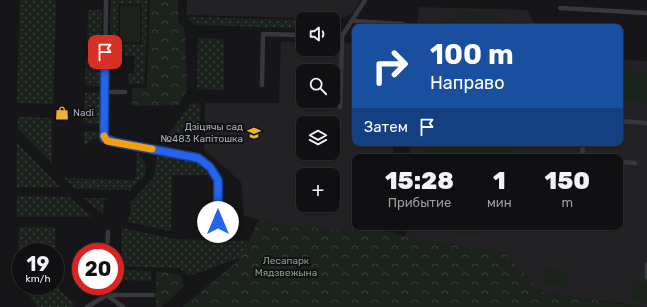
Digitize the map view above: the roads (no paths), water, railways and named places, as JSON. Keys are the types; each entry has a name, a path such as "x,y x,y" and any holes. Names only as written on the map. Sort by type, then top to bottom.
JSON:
{"lane":[{"path":"106,0 103,134 107,141 198,158 210,167 218,180 218,222"},
{"path":"340,107 342,36 365,0"},
{"path":"560,8 647,13"},
{"path":"352,21 403,24"},
{"path":"262,85 263,34 296,35"},
{"path":"104,92 125,92"},
{"path":"623,121 647,123"},
{"path":"623,162 635,163"},
{"path":"108,232 108,243"},
{"path":"647,264 647,277"},
{"path":"87,307 107,295 123,307"},
{"path":"124,295 153,295"}],"place":[{"name":"Nadi","path":"62,113"},
{"name":"Дзіцячы сад №483 Капітошка","path":"254,133"}],"park label":[{"name":"Лесапарк Мядзвежына","path":"286,266"}]}
